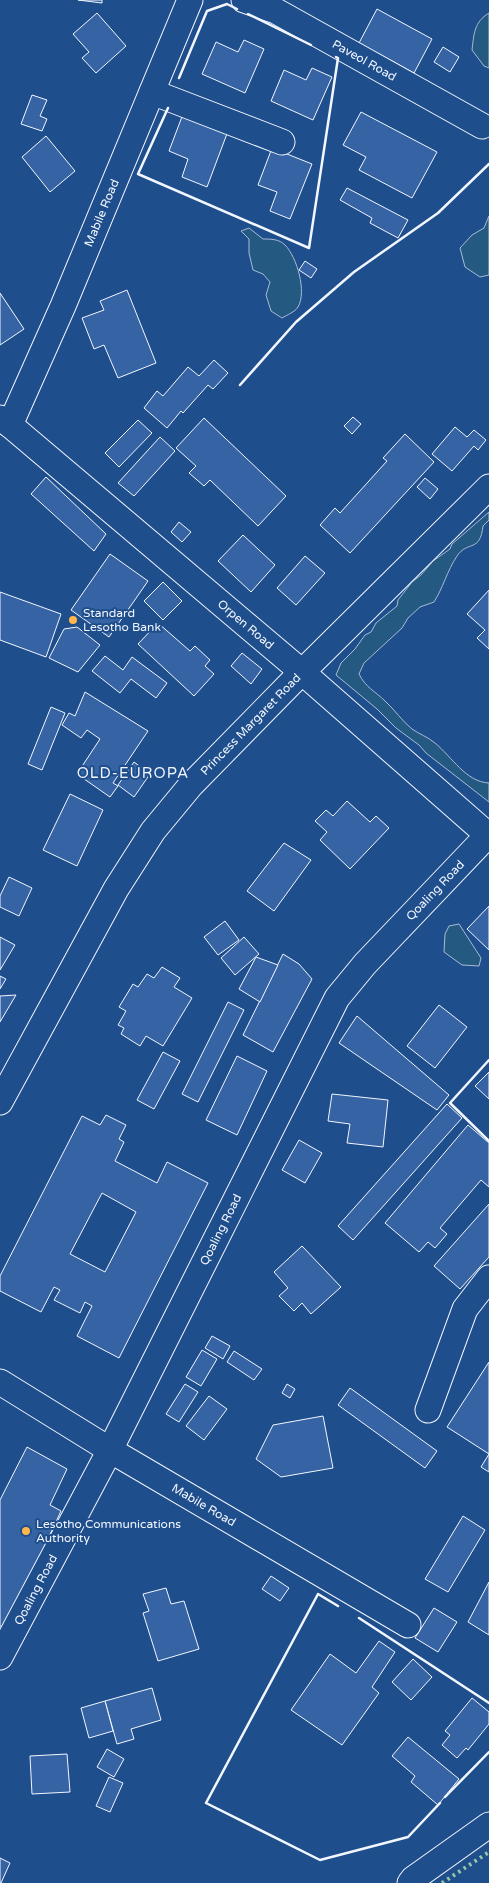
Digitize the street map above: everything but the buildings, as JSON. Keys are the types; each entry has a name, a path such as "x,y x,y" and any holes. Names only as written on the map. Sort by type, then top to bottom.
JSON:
{"street":[{"name":"Mabile Road","path":"5,422 63,306 190,0"},
{"name":"Paveol Road","path":"244,0 276,11 482,126"},
{"path":"152,92 282,142"},
{"name":"Orpen Road","path":"5,422 302,672 489,836"},
{"name":"Princess Margaret Road","path":"0,1102 116,889 153,831 191,786 302,672 489,487"},
{"name":"Qoaling Road","path":"0,1657 110,1450 337,998 365,964 489,836"},
{"path":"428,1410 465,1309 489,1278"},
{"name":"Mabile Road","path":"0,1382 110,1450 408,1625"},
{"path":"410,1883 489,1825"}],"shaded area":[{"path":"489,13 489,68 484,66 472,50 474,34 478,24"},
{"path":"489,216 489,275 480,277 465,267 460,248 472,235 484,228"},
{"path":"249,228 263,239 283,243 297,266 301,284 301,301 297,309 282,318 271,311 266,295 270,282 263,274 253,270 249,253 249,239 241,231"},
{"path":"489,512 489,520 483,526 479,540 465,548 457,556 434,602 420,607 408,618 402,628 364,663 359,674 368,686 389,704 412,729 435,743 466,774 481,782 489,783 489,802 426,753 336,675 341,663 355,649 365,635 371,632 376,623 397,606 398,600 412,582"},
{"path":"459,924 481,958 479,966 462,965 444,952 445,934 449,926"}],"hedge":[{"path":"442,1883 489,1852"}],"wall":[{"path":"179,78 207,11 227,4 237,9"},
{"path":"248,14 311,45"},
{"path":"168,108 138,174 309,248 338,58 336,57"},
{"path":"240,385 296,322 354,272 438,213 489,164"},
{"path":"489,1060 450,1103 489,1141"},
{"path":"338,1606 318,1594 206,1803 320,1860 408,1837 440,1803"},
{"path":"359,1618 489,1703"},
{"path":"445,1797 489,1752"}],"place":[{"name":"Standard Lesotho Bank","path":"73,620"},
{"name":"Lesotho Communications Authority","path":"26,1531"}],"district":[{"name":"OLD-EUROPA","path":"133,773"}]}
